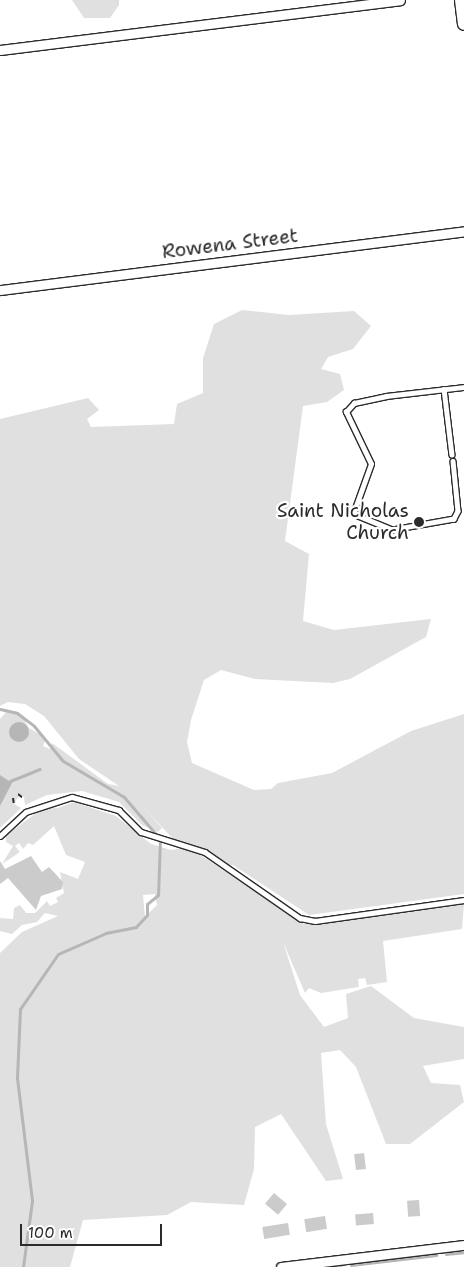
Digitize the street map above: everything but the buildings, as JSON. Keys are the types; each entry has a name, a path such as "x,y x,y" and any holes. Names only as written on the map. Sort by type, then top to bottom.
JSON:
{"main road":[{"path":"461,0 464,24"}],"street":[{"path":"0,50 400,0"},
{"name":"Rowena Street","path":"0,290 464,231"},
{"path":"281,1267 464,1245"}],"lane":[{"path":"453,461 458,511 454,519 392,530 353,514 371,464 346,412 354,403 464,387"},
{"path":"444,389 452,455"},
{"path":"0,836 26,812 72,796 119,810 141,832 205,852 300,918 315,921 464,900"}],"path":[{"path":"18,794 23,798"},
{"path":"12,798 14,805"}],"shaded area":[{"path":"72,0 119,0 119,5 110,18 84,18"},
{"path":"242,310 289,315 354,311 371,326 353,349 328,357 321,369 340,374 344,390 327,402 303,406 285,541 309,554 303,621 334,630 431,619 426,637 350,679 333,683 255,679 221,670 204,680 191,720 187,742 192,763 254,790 271,789 278,783 332,773 411,731 464,714 464,894 309,915 233,865 224,865 190,848 304,924 464,904 462,929 383,941 387,982 367,985 365,978 358,979 359,987 321,993 309,988 305,993 283,942 300,995 324,1027 348,1018 346,994 371,986 414,1018 464,1027 464,1059 423,1066 431,1083 460,1085 464,1102 410,1144 386,1144 356,1067 340,1050 321,1053 326,1124 343,1179 326,1181 281,1114 255,1127 254,1169 244,1205 191,1202 167,1215 83,1220 70,1267 0,1267 0,953 22,932 58,916 45,913 37,922 22,925 12,934 0,931 0,918 13,919 14,908 20,905 26,913 35,913 47,901 50,906 58,902 56,898 64,893 60,872 78,879 85,862 66,855 54,826 33,845 28,843 23,849 19,843 15,846 20,852 2,864 13,846 6,842 6,835 46,806 58,808 74,802 116,816 151,844 171,850 189,847 177,843 143,807 162,828 158,832 142,825 119,802 82,791 47,795 25,805 24,797 18,797 14,804 21,808 0,828 0,719 8,710 22,716 29,728 46,738 43,746 50,749 52,743 108,784 119,786 79,759 44,716 25,704 8,702 0,706 0,419 88,398 99,410 87,419 91,427 174,424 177,404 203,393 203,358 214,324","holes":["155,894 157,905 145,917 143,895"]},
{"path":"19,722 26,725 29,732 26,739 19,742 12,739 9,732 12,725"},
{"path":"0,775 12,783 0,806"}],"waterway":[{"path":"0,709 17,713 34,726 63,761 124,797 160,839 158,895 147,904 147,915 136,927 106,933 58,954 20,1009 17,1078 32,1201 23,1267"},
{"path":"10,781 40,769"},
{"path":"446,1254 464,1252"},
{"path":"351,1265 436,1255"}],"place":[{"name":"Saint Nicholas Church","path":"419,522"}]}
